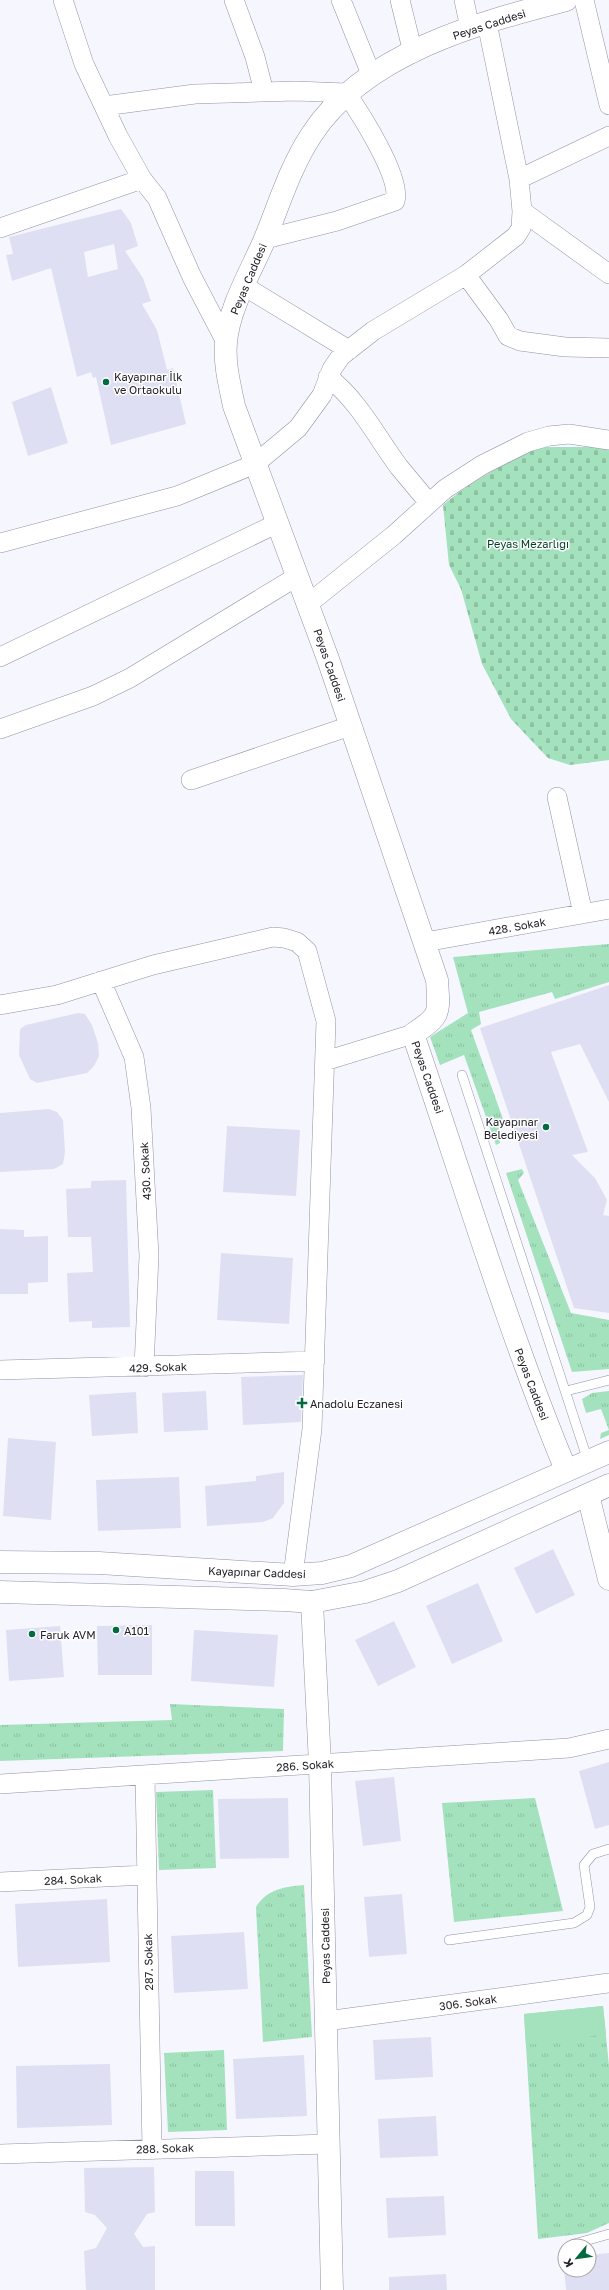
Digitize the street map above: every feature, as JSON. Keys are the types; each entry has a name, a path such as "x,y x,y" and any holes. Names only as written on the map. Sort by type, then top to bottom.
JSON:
{"street":[{"path":"63,0 84,64 104,106 142,179 157,198 192,277 226,342"},
{"path":"234,0 255,57 264,92"},
{"path":"341,0 371,74"},
{"path":"400,0 413,53"},
{"path":"0,543 177,496 255,464 298,428 322,395 328,377 341,356 373,331 466,275 516,236 521,228 522,211 519,179 478,26 464,0"},
{"name":"Peyas Caddesi","path":"566,0 478,26 413,53 371,74 346,94 312,133 284,185 265,239 232,314 226,342 228,378 234,406 308,604 437,980 439,1010 430,1022 413,1034 481,1233 512,1330 566,1470"},
{"path":"584,0 609,105"},
{"path":"104,106 195,94 264,92 346,94 365,120 381,152 397,194 395,201 337,221 265,239"},
{"path":"519,179 609,136"},
{"path":"0,228 142,179"},
{"path":"522,211 609,274"},
{"path":"466,275 499,320 508,336 520,341 565,347 609,348"},
{"path":"244,286 349,350"},
{"path":"328,377 343,388 361,411 399,466 429,503"},
{"path":"308,604 394,535 445,489 482,465 528,442 549,436 569,434 609,440"},
{"path":"0,657 278,523"},
{"path":"0,729 93,696 130,678 298,576"},
{"path":"191,780 350,726"},
{"path":"557,797 583,914"},
{"name":"428. Sokak","path":"425,942 609,909"},
{"path":"0,1005 57,994 153,965 273,938 284,938 297,942 307,951 326,1021 312,1429 293,1575"},
{"name":"430. Sokak","path":"101,981 134,1057 142,1108 149,1256 144,1367"},
{"path":"325,1061 413,1034"},
{"name":"429. Sokak","path":"0,1370 315,1361"},
{"name":"Kayapınar Caddesi","path":"0,1562 99,1563 293,1575 322,1573 351,1566 609,1452"},
{"path":"0,1592 312,1602 365,1592 398,1581 609,1485"},
{"path":"588,1494 609,1579"},
{"name":"Peyas Caddesi","path":"312,1602 320,1764 332,2290"},
{"name":"286. Sokak","path":"0,1784 569,1748 609,1739"},
{"name":"287. Sokak","path":"145,1776 152,2149"},
{"name":"284. Sokak","path":"0,1882 146,1875"},
{"name":"306. Sokak","path":"326,2021 609,1983"},
{"name":"288. Sokak","path":"0,2154 329,2144"}],"lane":[{"path":"462,1075 588,1461"},
{"path":"566,1390 609,1380"},
{"path":"449,1940 574,1923 587,1916 590,1907 584,1865 593,1854 609,1849"},
{"path":"595,2238 609,2234"}],"green space":[{"name":"Peyas Mezarlığı","path":"539,447 609,447 609,760 570,765 548,758 511,719 482,664 461,589 449,565 443,505 454,496 490,473"},
{"path":"609,944 609,982 555,999 552,992 479,1012 481,1024 471,1030 503,1119 498,1121 500,1143 496,1145 464,1055 440,1065 430,1037 468,1013 453,957"},
{"path":"522,1169 524,1173 518,1180 571,1313 609,1320 609,1369 572,1372 506,1173"},
{"path":"609,1391 609,1430 601,1409 586,1413 582,1399 592,1393"},
{"path":"609,1430 609,1435 600,1439 601,1433"},
{"path":"170,1704 284,1709 283,1751 0,1761 0,1725 172,1720"},
{"path":"213,1790 216,1868 159,1870 156,1792"},
{"path":"535,1798 563,1911 454,1922 442,1803"},
{"path":"304,1885 312,2037 263,2042 256,1907 265,1896 277,1890"},
{"path":"603,2006 609,2066 609,2223 587,2233 538,2239 524,2014"},
{"path":"603,2006 606,2034 526,2045 524,2014"},
{"path":"224,2050 227,2130 168,2132 164,2053"}],"building":[{"path":"121,209 131,223 138,246 125,251 143,278 151,301 142,304 157,330 167,370 173,368 186,424 111,445 96,377 93,378 91,372 77,377 51,268 12,281 6,255 13,254 9,237","holes":["114,244 118,269 88,277 84,252"]},
{"path":"51,387 68,443 28,456 12,402"},
{"name":"Kayapınar Belediyesi","path":"609,985 609,1102 580,1044 551,1052 588,1152 572,1155 595,1178 607,1200 603,1215 609,1216 609,1313 574,1308 480,1028"},
{"path":"78,1013 85,1014 92,1025 98,1043 99,1056 94,1066 87,1073 37,1083 30,1079 19,1055 20,1029 26,1025"},
{"path":"49,1109 57,1112 63,1120 65,1152 63,1164 54,1169 0,1172 0,1113"},
{"path":"227,1126 300,1130 296,1196 223,1192"},
{"path":"126,1180 130,1327 92,1328 92,1321 69,1322 67,1273 93,1272 91,1237 68,1237 66,1189 91,1188 91,1181"},
{"path":"0,1229 24,1230 24,1237 48,1236 48,1282 28,1283 28,1294 0,1294"},
{"path":"221,1253 293,1258 289,1324 217,1320"},
{"path":"303,1375 301,1422 243,1425 241,1377"},
{"path":"206,1391 208,1430 164,1432 162,1393"},
{"path":"136,1392 138,1433 92,1436 89,1395"},
{"path":"8,1438 56,1442 51,1520 3,1516"},
{"path":"284,1472 284,1503 273,1518 263,1522 207,1526 205,1486 256,1481 256,1476"},
{"path":"179,1477 181,1528 98,1531 96,1480"},
{"path":"553,1549 575,1595 536,1614 514,1568"},
{"path":"478,1583 503,1641 452,1664 426,1606"},
{"path":"394,1621 416,1667 378,1686 355,1640"},
{"path":"152,1625 152,1675 98,1675 97,1626"},
{"path":"60,1626 64,1677 9,1681 6,1630"},
{"path":"194,1630 278,1635 274,1687 191,1681"},
{"path":"609,1762 609,1825 595,1829 579,1771"},
{"path":"394,1777 401,1841 363,1846 355,1781"},
{"path":"288,1798 289,1858 220,1859 218,1799"},
{"path":"402,1894 407,1954 369,1957 364,1897"},
{"path":"107,1899 110,1962 18,1967 15,1904"},
{"path":"244,1932 248,1989 174,1993 171,1936"},
{"path":"431,2037 433,2077 375,2080 373,2040"},
{"path":"304,2055 307,2116 236,2119 233,2059"},
{"path":"110,2064 112,2125 17,2128 16,2066"},
{"path":"436,2116 438,2156 380,2158 378,2119"},
{"path":"154,2167 155,2212 147,2214 134,2234 143,2247 155,2246 155,2290 86,2290 84,2251 96,2248 107,2228 95,2215 85,2212 84,2168"},
{"path":"195,2171 234,2171 235,2226 195,2226"},
{"path":"444,2196 446,2235 388,2238 386,2198"},
{"path":"609,2253 609,2290 566,2290 565,2278 597,2278 597,2254"},
{"path":"446,2274 447,2290 389,2290 389,2277"}],"place":[{"name":"Kayapınar İlk ve Ortaokulu","path":"106,382"},
{"name":"Kayapınar Belediyesi","path":"546,1127"},
{"name":"Anadolu Eczanesi","path":"302,1403"},
{"name":"A101","path":"116,1630"},
{"name":"Faruk AVM","path":"32,1634"}]}
